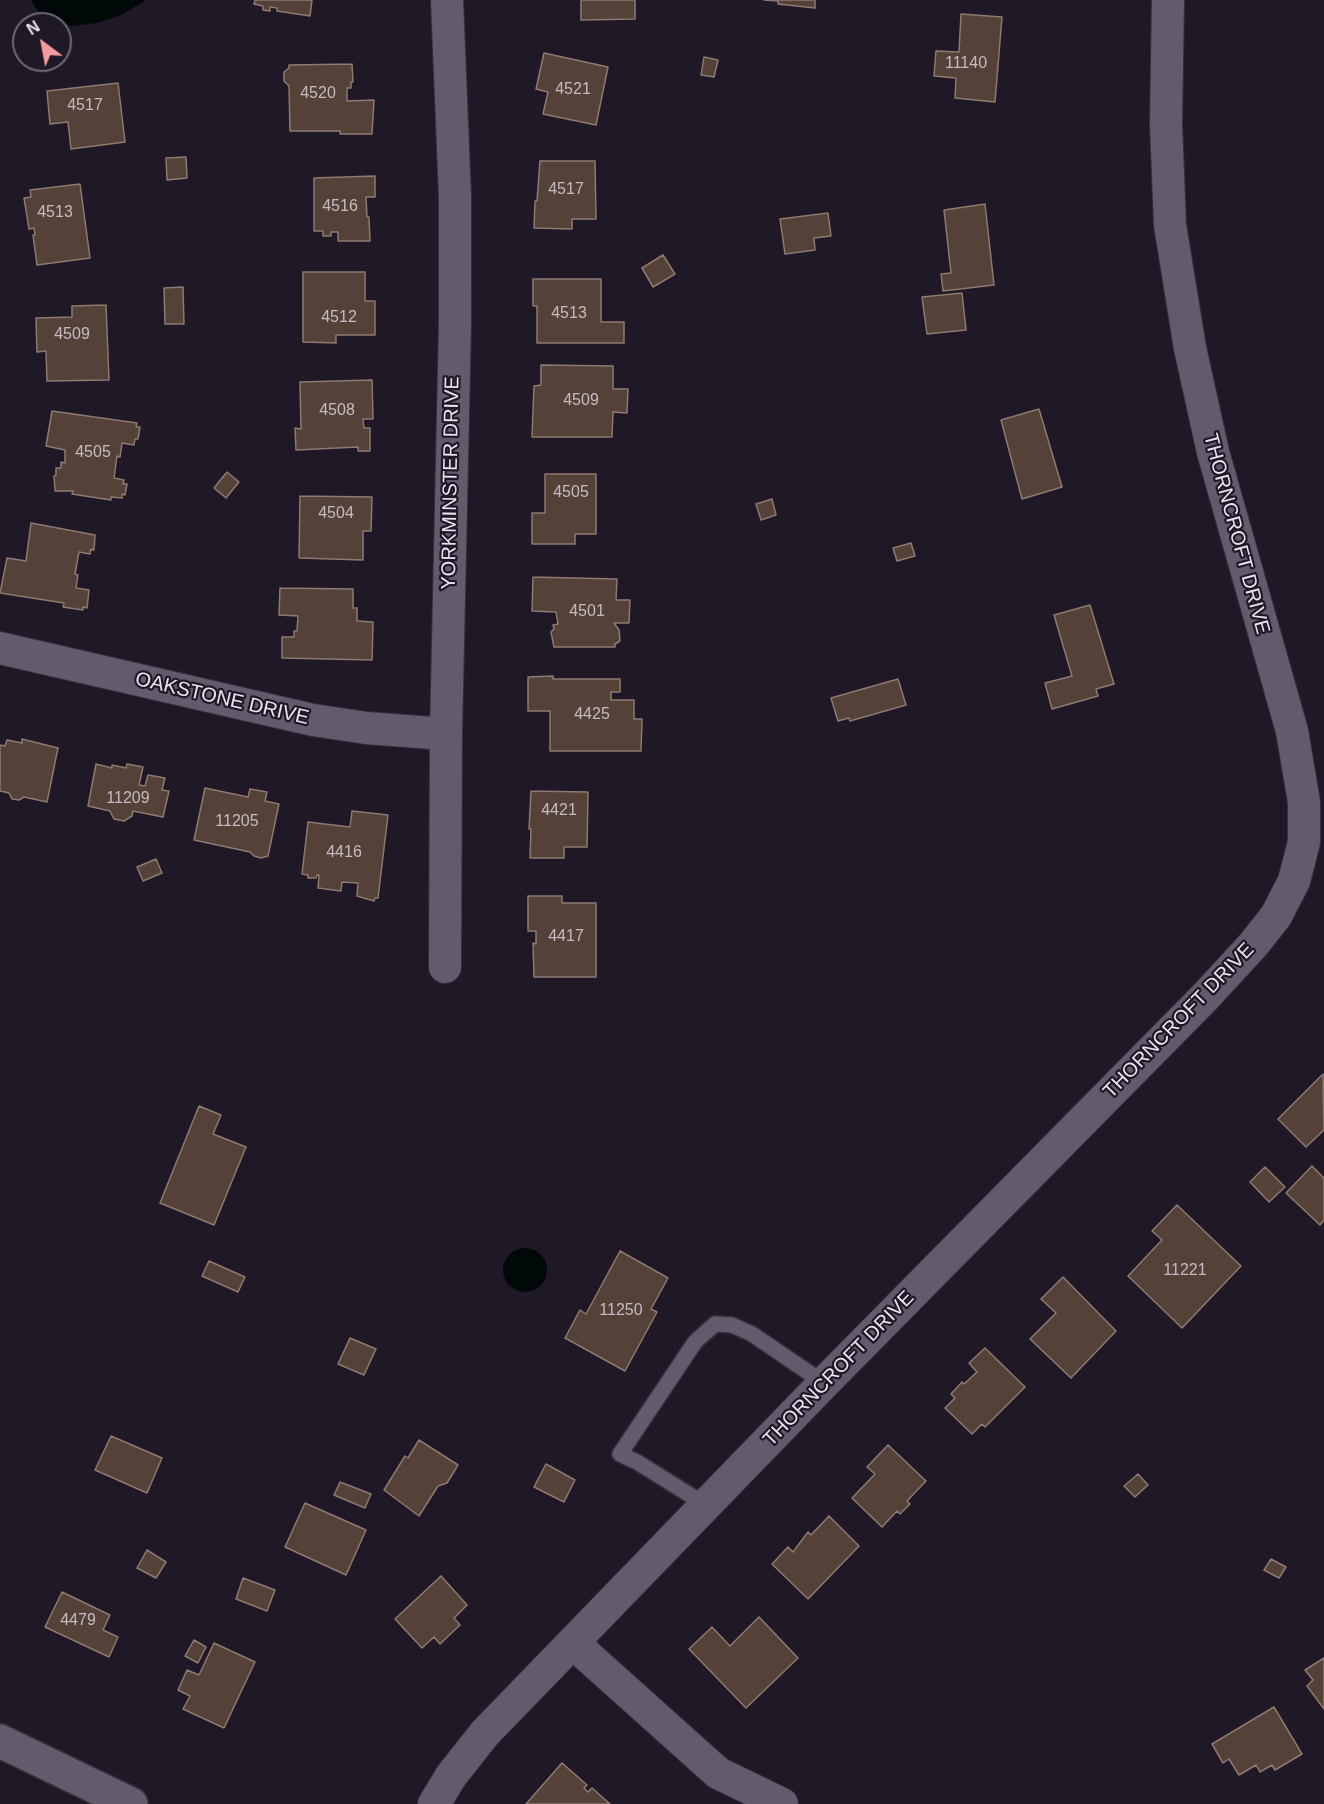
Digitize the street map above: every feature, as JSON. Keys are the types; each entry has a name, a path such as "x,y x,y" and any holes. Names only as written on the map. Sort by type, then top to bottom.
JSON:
{"street":[{"name":"YORKMINSTER DRIVE","path":"445,967 455,216 447,0"},
{"name":"THORNCROFT DRIVE","path":"434,1804 451,1776 485,1733 824,1383 1198,1005 1253,945 1276,916 1294,881 1304,842 1304,802 1292,731 1213,452 1190,348 1170,225 1166,124 1168,0"},
{"name":"OAKSTONE DRIVE","path":"0,648 313,720 366,728 447,734"},
{"path":"573,1643 718,1773 782,1804"},
{"path":"0,1741 131,1804"}],"lane":[{"path":"706,1505 620,1454 695,1342 715,1324 732,1325 752,1334 824,1383"}],"shaded area":[{"path":"31,0 146,0 121,15 97,23 72,26 72,12 38,12"},
{"path":"525,1248 541,1254 547,1270 541,1286 525,1292 509,1286 503,1270 509,1254"}],"building":[{"path":"255,0 312,0 310,16 277,11 277,8 270,7 270,11 263,10 263,6 254,4"},
{"path":"581,0 635,0 635,19 581,20"},
{"path":"764,0 815,0 815,8 778,4 778,1"},
{"path":"961,14 1002,17 995,102 955,98 956,78 934,76 936,51 959,52"},
{"path":"544,53 608,67 596,125 543,114 548,92 536,89"},
{"path":"704,57 718,60 714,77 701,75"},
{"path":"352,64 353,82 351,82 351,88 347,88 347,101 374,100 372,134 340,134 340,131 290,131 289,86 284,81 284,72 289,65"},
{"path":"118,83 125,142 71,149 68,122 50,124 47,91"},
{"path":"186,157 187,178 167,180 166,158"},
{"path":"540,161 595,161 596,219 572,219 572,229 534,228"},
{"path":"375,176 375,197 366,197 370,241 338,241 338,232 331,232 331,236 323,236 323,231 314,231 314,178"},
{"path":"80,184 90,258 37,265 34,228 29,229 24,198 31,197 30,190"},
{"path":"985,204 994,285 943,291 941,274 951,273 944,210"},
{"path":"828,213 831,236 814,238 815,250 785,254 780,219"},
{"path":"663,255 675,274 653,287 642,268"},
{"path":"303,272 365,272 365,301 375,301 375,335 336,335 336,343 303,342"},
{"path":"533,279 601,279 601,322 624,322 624,343 537,343 537,306 533,306"},
{"path":"183,287 184,324 165,324 164,288"},
{"path":"962,293 966,330 927,334 922,297"},
{"path":"106,305 109,380 47,381 46,351 37,352 36,318 72,317 72,306"},
{"path":"541,365 613,366 613,389 628,389 627,413 613,412 612,437 532,437 534,386 541,385"},
{"path":"372,380 373,419 363,419 364,428 370,428 370,451 358,451 358,447 296,450 295,428 301,429 300,382"},
{"path":"1039,409 1062,487 1022,499 1001,420"},
{"path":"52,411 137,423 136,427 140,427 138,439 135,439 134,445 122,443 120,457 117,456 114,478 124,480 123,484 127,484 125,495 122,494 122,498 111,497 111,500 72,494 73,491 55,491 54,476 56,468 61,468 61,462 65,463 65,450 46,446"},
{"path":"227,472 239,482 226,498 214,488"},
{"path":"545,474 596,474 596,534 575,534 575,544 532,544 532,513 545,513"},
{"path":"300,496 372,497 371,531 363,531 363,560 299,558"},
{"path":"772,499 776,515 761,520 756,504"},
{"path":"31,523 95,535 94,550 91,549 90,554 79,552 75,574 78,575 76,588 89,590 87,608 83,607 83,610 63,607 64,603 0,593 7,558 26,561"},
{"path":"911,543 915,556 897,561 893,548"},
{"path":"533,577 617,579 616,600 630,600 629,623 614,623 619,630 620,641 615,644 615,647 554,647 551,632 554,629 553,625 558,624 556,612 532,611"},
{"path":"280,588 353,589 353,608 357,608 357,621 373,622 372,660 282,658 282,637 294,637 294,631 297,631 298,616 279,615"},
{"path":"1090,605 1114,684 1096,689 1098,696 1052,709 1045,683 1072,676 1054,615"},
{"path":"553,676 553,679 620,679 620,692 611,692 611,700 634,700 634,719 642,719 641,751 550,751 550,711 528,711 528,677"},
{"path":"898,679 906,705 850,721 849,718 838,721 831,698"},
{"path":"22,739 58,748 47,802 24,797 19,800 12,799 9,793 0,791 0,745 5,746 7,740 22,743"},
{"path":"96,764 112,768 112,765 126,768 127,764 143,767 139,785 145,786 148,775 165,778 162,790 169,791 163,817 133,811 132,816 124,821 114,819 110,811 88,806"},
{"path":"205,788 248,797 250,789 267,792 265,801 279,804 268,856 261,858 250,852 194,840"},
{"path":"531,791 588,792 587,847 564,847 564,858 530,858"},
{"path":"352,811 388,815 378,898 374,901 357,896 358,883 342,882 341,891 318,888 319,875 316,878 308,878 308,875 302,874 308,822 350,827"},
{"path":"156,859 162,873 143,881 137,867"},
{"path":"528,896 562,896 562,903 596,903 596,977 534,977 533,943 536,944 536,931 528,931"},
{"path":"1323,1074 1324,1130 1306,1147 1278,1119"},
{"path":"199,1106 221,1115 213,1134 246,1147 214,1225 160,1203"},
{"path":"1312,1166 1324,1178 1324,1220 1320,1225 1286,1193"},
{"path":"1265,1167 1285,1187 1269,1202 1250,1182"},
{"path":"1177,1205 1241,1266 1182,1328 1128,1276 1162,1240 1152,1231"},
{"path":"620,1251 668,1278 651,1309 657,1312 625,1371 565,1338 580,1310 586,1314"},
{"path":"209,1261 245,1277 238,1292 202,1276"},
{"path":"1063,1277 1116,1331 1071,1378 1030,1339 1056,1313 1041,1299"},
{"path":"350,1338 376,1349 364,1375 338,1364"},
{"path":"985,1348 1025,1387 985,1427 982,1424 972,1434 945,1408 955,1398 951,1394 962,1382 964,1384 977,1372 969,1363"},
{"path":"111,1436 162,1458 147,1493 95,1470"},
{"path":"419,1440 458,1465 447,1483 438,1486 419,1516 384,1490 405,1456 408,1458"},
{"path":"888,1445 926,1481 907,1501 910,1504 900,1514 897,1511 882,1527 852,1498 875,1474 867,1467"},
{"path":"546,1464 575,1480 564,1502 534,1487"},
{"path":"1138,1474 1148,1485 1135,1497 1124,1486"},
{"path":"340,1482 371,1494 365,1508 334,1495"},
{"path":"305,1503 366,1530 346,1575 285,1547"},
{"path":"829,1516 859,1546 808,1599 772,1564 788,1547 793,1552 808,1532 811,1535"},
{"path":"147,1550 166,1562 156,1578 137,1568"},
{"path":"1271,1559 1286,1567 1279,1578 1264,1570"},
{"path":"441,1576 467,1605 454,1618 460,1625 440,1644 434,1637 422,1648 395,1619"},
{"path":"243,1578 275,1590 267,1611 236,1599"},
{"path":"62,1592 110,1615 103,1630 118,1637 109,1657 45,1627"},
{"path":"759,1617 798,1658 746,1708 689,1649 712,1627 730,1646"},
{"path":"194,1640 206,1647 198,1663 185,1656"},
{"path":"214,1643 255,1662 224,1728 183,1709 190,1696 178,1690 187,1670 199,1675"},
{"path":"1324,1658 1324,1709 1307,1686 1313,1680 1305,1670"},
{"path":"1274,1707 1302,1754 1275,1770 1272,1765 1260,1772 1256,1765 1239,1775 1229,1759 1223,1763 1212,1744"},
{"path":"562,1763 587,1785 584,1788 588,1792 592,1788 610,1804 526,1804"}]}
